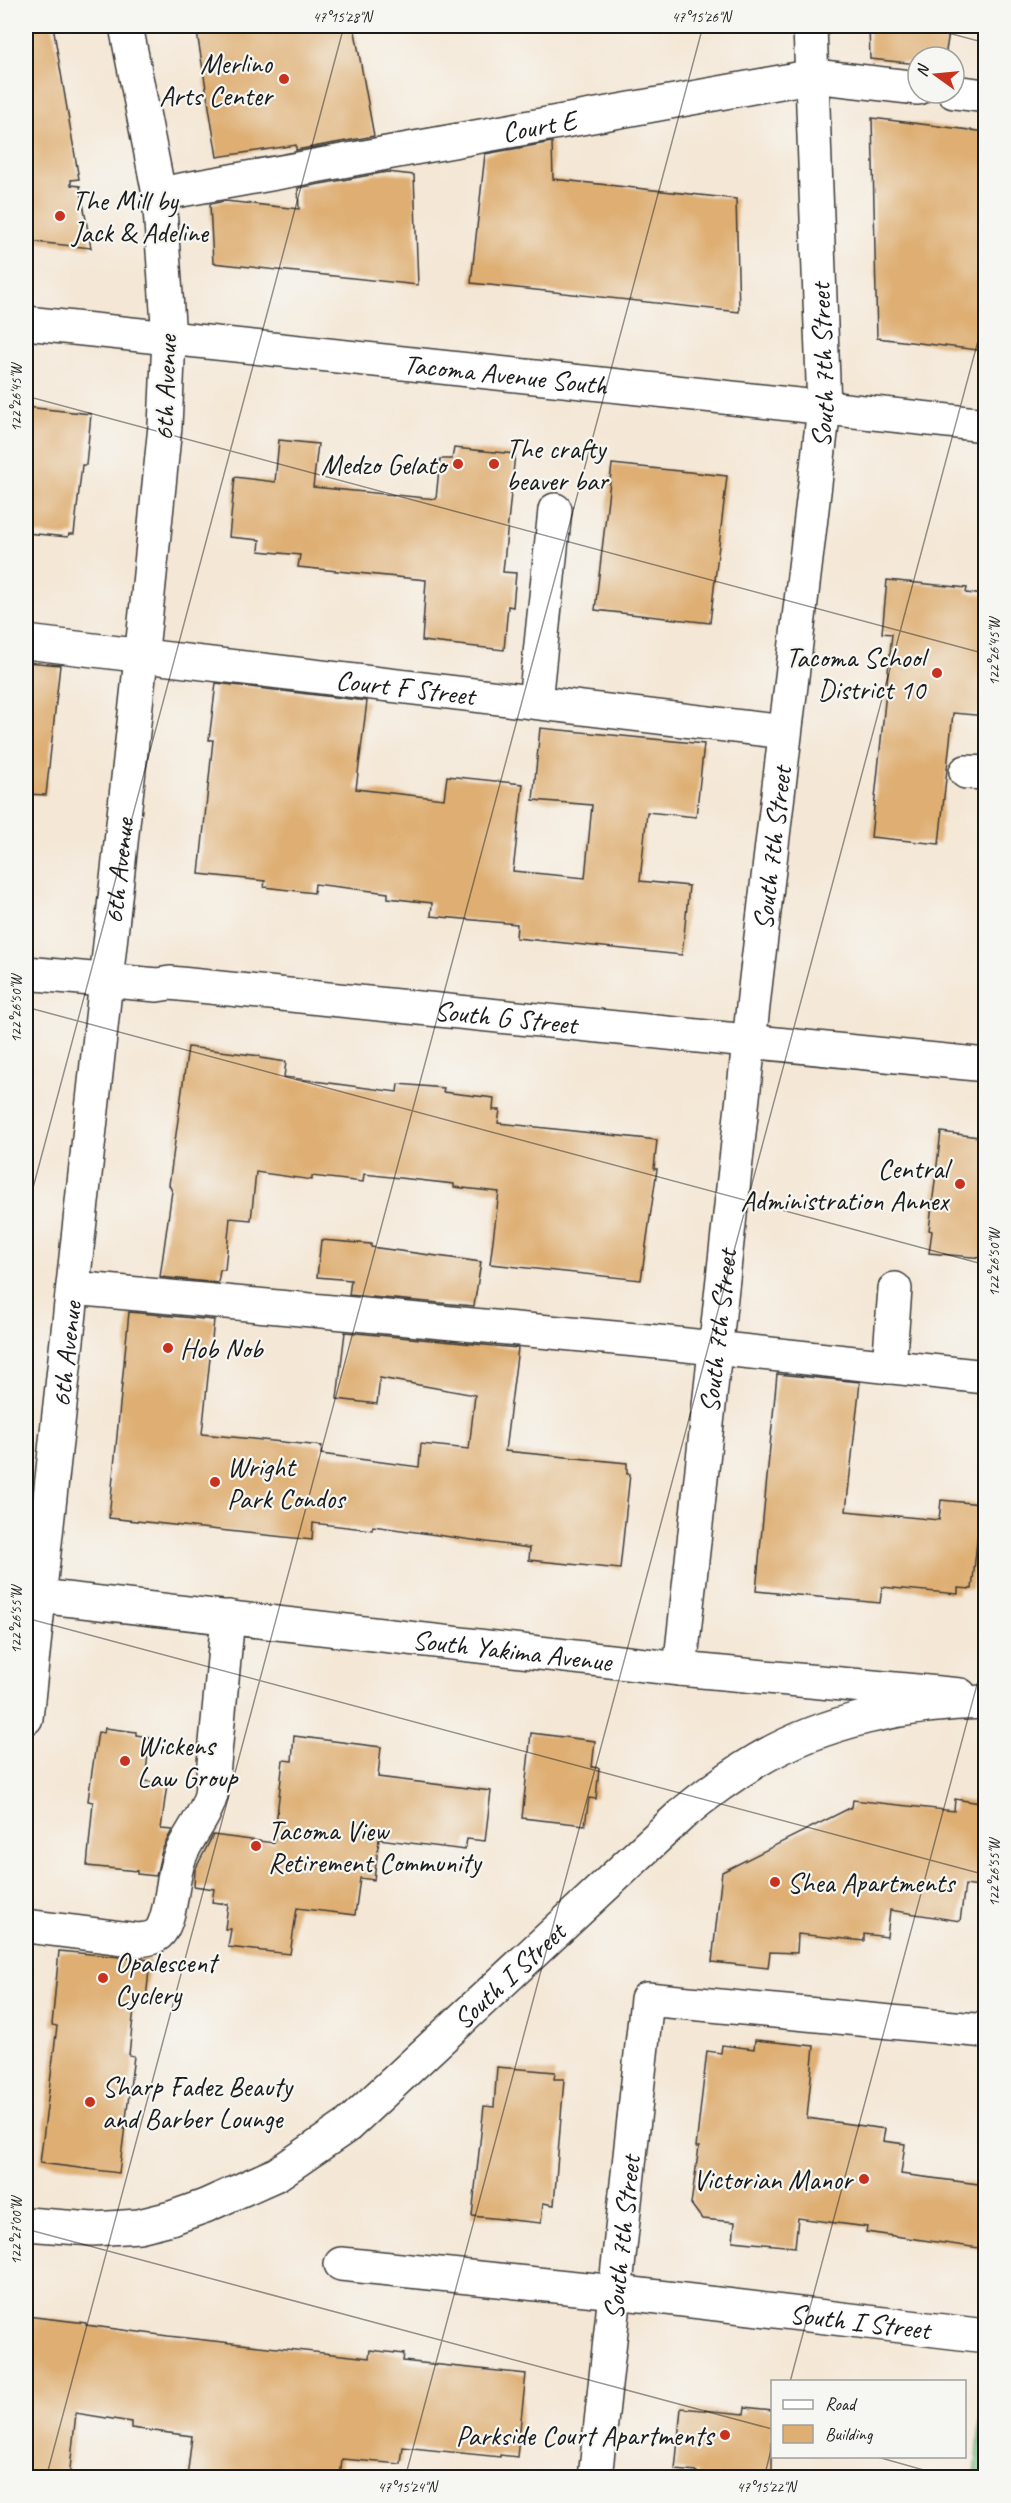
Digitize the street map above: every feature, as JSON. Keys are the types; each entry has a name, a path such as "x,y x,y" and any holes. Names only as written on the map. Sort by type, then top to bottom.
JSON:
{"street":[{"name":"6th Avenue","path":"26,1718 165,426 168,338 159,194 126,26"},
{"name":"South 7th Street","path":"680,1669 749,1042 824,408 814,76 810,26"},
{"name":"Court E","path":"159,194 814,76 906,87"},
{"path":"966,94 986,96"},
{"name":"Tacoma Avenue South","path":"26,323 986,426"},
{"path":"535,702 555,510"},
{"name":"Court F Street","path":"26,642 785,732"},
{"name":"South G Street","path":"26,973 157,985 170,983 986,1065"},
{"path":"73,1288 717,1348 986,1377"},
{"path":"889,1367 895,1289"},
{"name":"South Yakima Avenue","path":"39,1596 680,1669 986,1697"},
{"path":"26,1926 139,1940 152,1939 162,1929 178,1858 206,1812 211,1795 228,1617"},
{"name":"South I Street","path":"26,2224 93,2229 139,2226 205,2206 277,2174 347,2126 681,1815 721,1783 758,1760 800,1740 845,1723 894,1712 986,1702"},
{"name":"South 7th Street","path":"596,2478 647,1999 986,2031"},
{"name":"South I Street","path":"341,2265 616,2292 986,2336"}],"green space":[{"path":"984,2384 985,2477 975,2477"}],"building":[{"path":"26,26 53,26 79,179 71,180 71,185 80,186 91,248 26,241"},
{"name":"Merlino Arts Center","path":"196,26 354,26 374,136 296,150 296,145 217,157"},
{"path":"869,26 950,26 947,45 906,45 906,63 870,59"},
{"path":"872,118 986,132 986,351 877,338"},
{"path":"552,142 553,179 736,199 739,312 471,283 485,154"},
{"path":"387,172 414,175 418,285 213,263 210,204 225,201 299,209 298,188"},
{"path":"26,407 91,414 86,465 82,465 74,534 69,534 68,537 26,533"},
{"path":"279,440 318,444 313,487 436,499 440,459 452,459 454,448 515,454 503,572 516,573 513,607 508,606 504,650 422,641 426,580 298,567 300,555 259,551 260,540 229,537 235,477 275,482"},
{"path":"612,464 727,476 710,623 595,610"},
{"name":"Tacoma School District 10","path":"887,580 967,588 966,593 986,595 986,716 953,713 939,844 871,837 892,634 882,633"},
{"path":"26,662 60,665 46,795 26,794"},
{"path":"216,683 367,701 356,789 444,799 447,776 523,784 513,871 585,878 592,805 533,800 540,728 704,744 696,817 647,812 640,881 689,886 682,955 516,938 517,924 431,916 432,903 388,898 388,893 315,884 314,893 264,887 265,881 199,874 213,740 209,740"},
{"path":"188,1047 260,1056 260,1058 286,1062 284,1077 397,1092 398,1084 444,1088 443,1092 494,1098 493,1110 500,1110 498,1123 657,1140 654,1169 657,1169 641,1280 490,1264 499,1192 454,1187 454,1184 364,1174 363,1182 312,1176 312,1180 256,1172 251,1220 230,1218 225,1270 220,1270 218,1283 160,1277 172,1191 169,1185"},
{"name":"Central Administration Annex","path":"941,1132 986,1138 986,1240 983,1258 929,1253 932,1231 929,1230"},
{"path":"321,1240 371,1244 371,1247 481,1262 474,1306 349,1295 351,1280 317,1277"},
{"path":"129,1312 214,1320 202,1434 322,1446 321,1454 419,1467 421,1444 469,1449 475,1395 380,1378 377,1404 337,1399 345,1332 518,1348 505,1451 627,1463 627,1474 630,1474 620,1569 529,1560 530,1548 373,1526 372,1530 313,1523 312,1540 109,1518"},
{"path":"777,1374 860,1382 846,1511 939,1520 941,1500 981,1504 972,1589 958,1588 958,1594 882,1587 880,1603 756,1591"},
{"path":"105,1728 136,1732 136,1735 150,1737 145,1781 167,1784 161,1829 172,1830 162,1850 156,1876 137,1874 137,1871 87,1866 93,1802 88,1801 98,1732 104,1733"},
{"path":"531,1733 595,1741 592,1767 599,1768 596,1799 589,1798 585,1825 522,1818"},
{"name":"Tacoma View Retirement Community","path":"294,1736 381,1747 378,1777 491,1791 485,1841 467,1839 465,1850 379,1839 374,1880 360,1878 355,1915 297,1908 290,1954 228,1947 231,1929 225,1929 228,1904 212,1902 214,1889 194,1886 195,1870 213,1835 274,1843 283,1760 292,1761"},
{"path":"955,1799 986,1804 986,1888 965,1885 960,1921 890,1910 887,1937 864,1934 864,1941 798,1934 797,1953 770,1952 768,1968 712,1962 722,1872 852,1807 853,1800 954,1811"},
{"path":"59,1951 150,1960 146,2000 135,1999 129,2055 134,2056 119,2173 40,2163 57,2026 52,2025"},
{"path":"755,2040 814,2046 807,2118 885,2129 883,2141 905,2144 901,2174 986,2185 986,2249 866,2232 867,2227 798,2218 795,2247 733,2241 735,2222 702,2219 691,2204 699,2147 696,2147 707,2051 721,2053 722,2045 754,2049"},
{"path":"497,2067 555,2072 554,2079 564,2079 554,2205 543,2203 541,2223 472,2216 484,2106 494,2107"},
{"path":"26,2316 168,2336 369,2358 370,2350 404,2354 403,2361 526,2374 517,2457 403,2447 401,2464 342,2459 340,2478 292,2472 291,2478 187,2478 192,2436 131,2428 131,2422 76,2413 69,2478 26,2478"},
{"name":"Parkside Court Apartments","path":"745,2407 771,2410 772,2478 696,2478 697,2472 675,2470 681,2408 744,2414"}],"place":[{"name":"Merlino Arts Center","path":"284,79"},
{"name":"The Mill by Jack & Adeline","path":"60,216"},
{"name":"Medzo Gelato","path":"458,464"},
{"name":"The crafty beaver bar","path":"494,464"},
{"name":"Tacoma School District 10","path":"937,673"},
{"name":"Central Administration Annex","path":"960,1184"},
{"name":"Hob Nob","path":"168,1348"},
{"name":"Wright Park Condos","path":"215,1482"},
{"name":"Wickens Law Group","path":"125,1761"},
{"name":"Tacoma View Retirement Community","path":"256,1846"},
{"name":"Shea Apartments","path":"775,1882"},
{"name":"Opalescent Cyclery","path":"103,1978"},
{"name":"Sharp Fadez Beauty and Barber Lounge","path":"90,2102"},
{"name":"Victorian Manor","path":"864,2179"},
{"name":"Parkside Court Apartments","path":"725,2435"}]}
